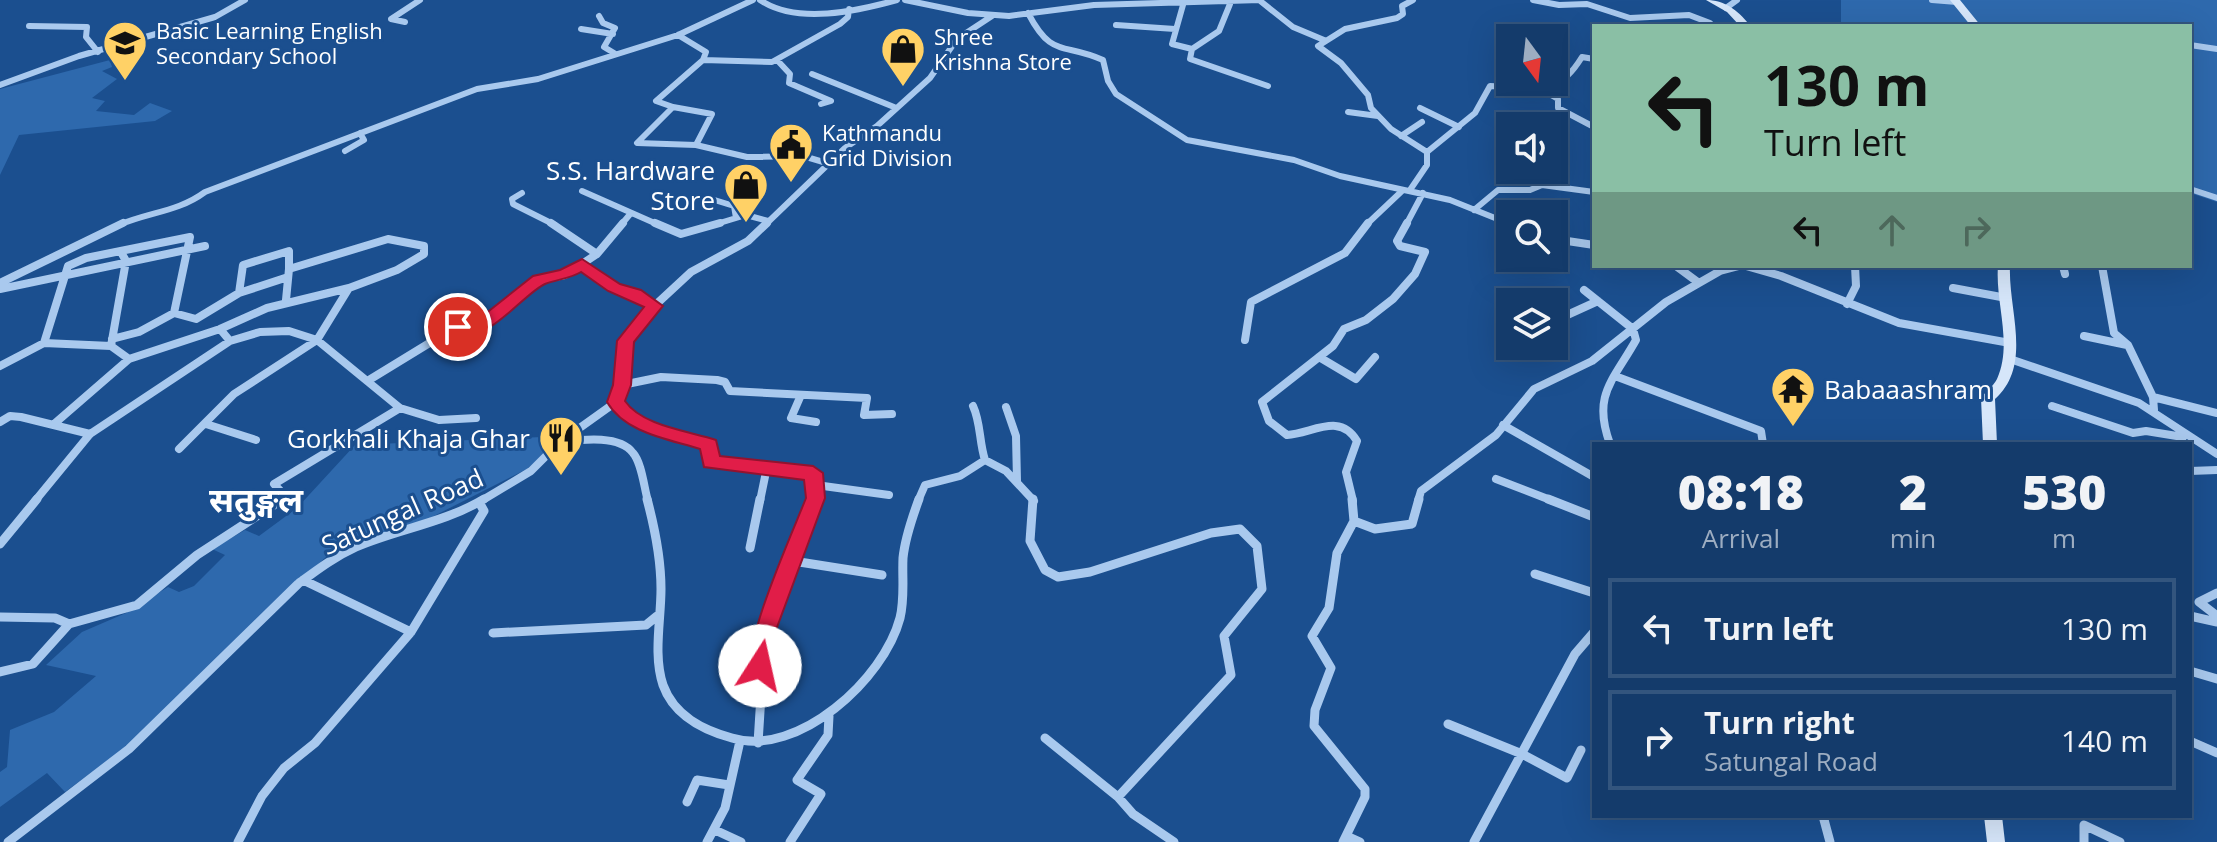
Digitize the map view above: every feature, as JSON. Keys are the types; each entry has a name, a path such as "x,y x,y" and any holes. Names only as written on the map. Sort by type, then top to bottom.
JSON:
{"street":[{"path":"0,85 215,17 245,0"},
{"path":"405,22 391,19 420,0"},
{"path":"0,283 41,266 101,230 152,212 184,208 205,192 477,89 538,79 678,35 753,0"},
{"path":"760,0 766,7 785,12 849,9 897,0"},
{"path":"905,0 992,16 1123,3 1230,4 1260,0 1293,27 1324,40"},
{"path":"1413,0 1402,6 1403,14 1397,18 1345,29 1318,46 1341,63 1368,95 1371,108 1379,116 1401,136 1427,152"},
{"path":"1533,0 1559,5 1587,4 1630,18 1689,15 1710,23 1744,24"},
{"path":"1711,0 1744,24"},
{"path":"1726,8 1737,0"},
{"path":"1932,0 1956,1 1974,24"},
{"path":"1230,4 1219,31 1192,49 1190,59 1268,86"},
{"path":"1183,5 1172,44 1192,49"},
{"path":"703,60 759,64 777,60 840,24 849,9"},
{"path":"1028,13 1041,40 1055,48 1103,60 1108,81 1116,94 1173,134 1423,193 1496,219"},
{"path":"599,16 603,23 615,28 604,47 614,53"},
{"path":"758,743 760,666 766,630 815,498 813,473 711,462 709,445 639,422 623,411 616,402 622,385 626,341 655,306 691,272 748,241 830,164 930,78 957,39 992,16"},
{"path":"1116,25 1175,29"},
{"path":"29,26 87,27 86,37 98,52"},
{"path":"581,29 613,34"},
{"path":"678,35 706,52 703,60 686,71 680,81 655,104 712,114 696,145"},
{"path":"2192,45 2217,49"},
{"path":"1568,74 1582,57 1592,59"},
{"path":"777,60 790,74 789,83 831,101 821,104"},
{"path":"812,74 894,107"},
{"path":"1427,152 1475,113 1492,85 1496,86"},
{"path":"1553,96 1558,99 1558,108 1592,126"},
{"path":"673,107 637,143 696,145 747,157 803,156 830,164"},
{"path":"1420,108 1459,127"},
{"path":"1348,112 1379,116"},
{"path":"1401,136 1422,122"},
{"path":"345,151 361,145 364,140 360,133"},
{"path":"1245,340 1251,302 1339,258 1366,224 1407,190 1427,165 1427,152"},
{"path":"1474,210 1498,190 1530,190 1542,185 1592,192"},
{"path":"2192,188 2217,198"},
{"path":"582,191 681,234 746,215 768,221"},
{"path":"522,193 512,199 513,204 564,229 597,254"},
{"path":"1351,840 1365,789 1314,726 1313,710 1323,695 1331,668 1312,636 1330,601 1335,551 1356,514 1346,472 1357,441 1353,431 1344,425 1321,424 1287,435 1269,421 1262,402 1273,390 1333,346 1344,329 1360,325 1413,280 1425,252 1400,246 1397,241 1423,193"},
{"path":"708,198 734,206 736,218"},
{"path":"369,380 454,328 479,328 539,280 565,275 597,254 631,213"},
{"path":"44,343 64,274 74,262 190,237 174,313"},
{"path":"2,364 44,343 111,342 139,332 174,313 196,319 239,293 388,239 424,246 424,254 397,270 349,288 286,300 240,317 220,329 129,359 54,424"},
{"path":"1568,241 1592,245"},
{"path":"0,289 205,246"},
{"path":"239,293 243,265 289,251 286,300"},
{"path":"111,342 126,261 121,252"},
{"path":"582,264 614,287 635,294 655,306"},
{"path":"1679,268 1699,283"},
{"path":"1354,521 1375,529 1412,524 1421,491 1496,435 1503,425 1511,421 1518,405 1534,389 1592,361 1666,302 1720,271 1731,268"},
{"path":"1754,268 1907,325 1972,333 2010,343"},
{"path":"1847,304 1856,286 1855,268"},
{"path":"1990,442 1988,395 2000,387 2010,359 2009,320 2001,297 2004,268"},
{"path":"2102,268 2114,333 2128,345 2153,397 2154,410"},
{"path":"179,449 234,394 317,340 349,288"},
{"path":"1953,288 2001,297"},
{"path":"1584,290 1633,329 1635,344 1615,376 1604,387 1599,410 1609,442"},
{"path":"1568,315 1598,301"},
{"path":"220,329 230,341"},
{"path":"0,544 90,434 230,341 274,330 317,340 400,408 439,420 476,418"},
{"path":"2084,336 2128,345"},
{"path":"111,342 129,359"},
{"path":"1319,357 1356,379 1375,357"},
{"path":"2010,359 2154,410 2184,437 2217,454"},
{"path":"1615,376 1761,431 1763,442"},
{"path":"622,385 661,377 717,380 725,382 730,391 867,398 864,415 892,414"},
{"path":"801,395 791,418 816,422"},
{"path":"2153,397 2217,413"},
{"name":"Satungal Road","path":"8,842 129,749 303,580 329,560 358,546 445,518 479,502 531,471 560,442 616,402"},
{"path":"973,406 979,418 978,439 985,460"},
{"path":"2052,406 2133,433 2146,431 2184,437"},
{"path":"1006,407 1016,436 1017,481"},
{"path":"0,672 30,668 40,662 69,624 137,605 197,555 286,497 274,484 400,408"},
{"path":"0,422 10,416 90,434"},
{"path":"206,424 256,440"},
{"path":"1503,425 1592,476"},
{"path":"560,442 596,440 628,447 634,453 660,566 657,616 662,682 676,712 690,724 740,741 758,743 786,737 841,707 896,629 906,592 903,565 925,485 960,476 985,460 994,462 1017,481 1035,502 1030,541 1045,570 1058,577 1090,572 1211,533 1240,529 1257,546 1262,589 1224,636 1231,675 1118,797"},
{"path":"750,548 767,467"},
{"path":"2192,471 2217,470"},
{"path":"1496,479 1592,516"},
{"path":"816,485 889,495"},
{"path":"238,842 262,796 284,768 315,743 411,632 484,511 479,502"},
{"path":"793,561 882,575"},
{"path":"1535,574 1592,592"},
{"path":"303,580 411,632"},
{"path":"2217,593 2199,602 2217,619"},
{"path":"493,633 646,625 657,616"},
{"path":"2192,616 2217,619"},
{"path":"0,617 55,618 69,624"},
{"path":"1474,842 1575,654 1592,634"},
{"path":"2192,672 2217,679"},
{"path":"790,842 821,794 797,780 828,735 829,716"},
{"path":"1448,724 1522,754 1567,778 1581,750"},
{"path":"1045,738 1118,797 1133,814 1174,842"},
{"path":"707,842 725,808 740,741"},
{"path":"2192,742 2217,753"},
{"path":"687,802 697,780 729,785"},
{"path":"1824,818 1830,842"},
{"path":"1993,818 1996,842"},
{"path":"2084,842 2084,825 2120,842"},
{"path":"715,830 741,842"}],"shaded area":[{"path":"1841,0 2217,0 2217,202 2192,194 2192,24 1841,24"},
{"path":"110,60 112,67 102,71 117,79 92,98 105,101 96,111 134,115 150,103 172,111 155,121 19,135 0,175 0,89"},
{"path":"565,436 527,469 418,524 327,556 126,747 65,792 47,773 0,807 0,772 7,767 10,730 54,712 96,676 46,665 82,632 126,613 168,587 179,592 194,586 225,555 212,549 245,530 259,536 297,508 355,445"}],"place":[{"name":"Basic Learning English Secondary School","path":"125,82"},
{"name":"Shree Krishna Store","path":"903,88"},
{"name":"Kathmandu Grid Division","path":"791,184"},
{"name":"S.S. Hardware Store","path":"746,224"},
{"name":"Babaaashram","path":"1793,428"},
{"name":"Gorkhali Khaja Ghar","path":"561,477"}],"district":[{"name":"सतुङ्गल","path":"256,499"}],"route":[{"path":"458,327 479,328 539,280 565,275 582,264 614,287 635,294 655,306 626,341 622,385 616,402 623,411 639,422 709,445 711,462 813,473 817,491 766,630 760,666"}]}
